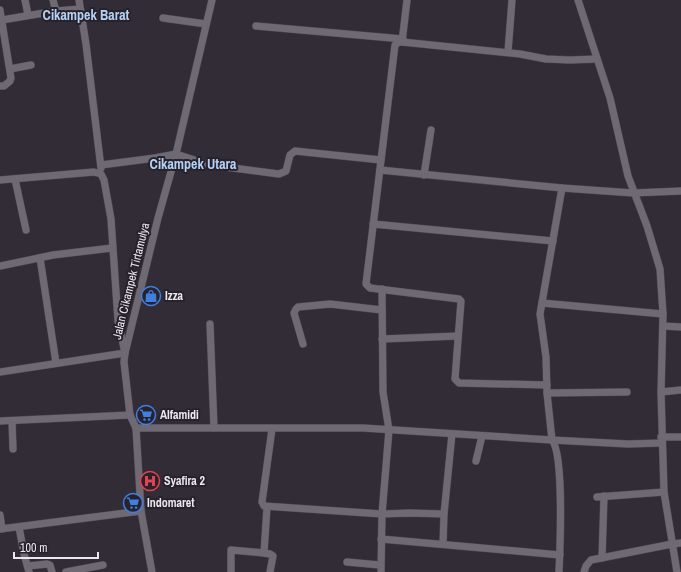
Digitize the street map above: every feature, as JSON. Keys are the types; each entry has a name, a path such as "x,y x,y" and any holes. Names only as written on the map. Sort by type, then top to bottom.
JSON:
{"street":[{"path":"25,0 28,15"},
{"path":"53,0 56,11"},
{"path":"0,372 125,353 118,321 108,200 104,180 101,174 78,0"},
{"name":"Jalan Cikampek Tirtamulya","path":"152,572 141,511 136,428 130,415 124,362 125,353 176,154 212,0"},
{"path":"403,41 407,0"},
{"path":"508,52 512,0"},
{"path":"578,0 610,98 633,192 647,226 660,269 663,314 660,392 664,492 677,572"},
{"path":"2,20 56,11 80,9"},
{"path":"0,10 10,68 10,81 4,86 0,86"},
{"path":"163,18 206,24"},
{"path":"256,26 508,52 557,59 597,59"},
{"path":"403,41 395,45 365,282 368,287 382,290 459,299 462,304 455,379 458,383 547,385"},
{"path":"10,68 31,65"},
{"path":"424,175 431,130"},
{"path":"101,165 176,154 210,164 279,174 286,171 290,155 295,151 381,160"},
{"path":"380,170 562,188 633,192 681,191"},
{"path":"0,180 94,172 101,174"},
{"path":"15,179 26,230"},
{"path":"559,572 560,476 557,448 552,440 547,393 546,357 541,322 542,302 562,188"},
{"path":"373,224 553,241"},
{"path":"0,266 66,253 112,248"},
{"path":"40,258 56,363"},
{"path":"347,562 380,568 380,539 389,430 383,392 382,290"},
{"path":"542,302 663,314"},
{"path":"303,344 294,313 298,307 330,304 382,310"},
{"path":"210,324 214,428"},
{"path":"663,326 681,327"},
{"path":"382,339 458,336"},
{"path":"660,392 681,390"},
{"path":"547,393 627,392"},
{"path":"0,421 130,415"},
{"path":"12,421 12,449"},
{"path":"136,428 363,428 628,444 681,438"},
{"path":"272,429 262,502 264,506 382,514 444,514"},
{"path":"443,544 444,514 452,434"},
{"path":"476,461 482,436"},
{"path":"602,558 601,496 664,492"},
{"path":"264,553 267,507"},
{"path":"0,515 1,529 141,511"},
{"path":"19,527 28,569 48,564 50,565 52,572"},
{"path":"380,539 560,555"},
{"path":"584,572 588,562 681,543"},
{"path":"231,572 231,550 270,554 272,556 270,572"},
{"path":"66,572 103,565"}],"place":[{"name":"Izza","path":"151,296"},
{"name":"Alfamidi","path":"146,415"},
{"name":"Syafira 2","path":"150,481"},
{"name":"Indomaret","path":"133,503"}],"district":[{"name":"Cikampek Barat","path":"86,15"},
{"name":"Cikampek Utara","path":"193,164"}]}
